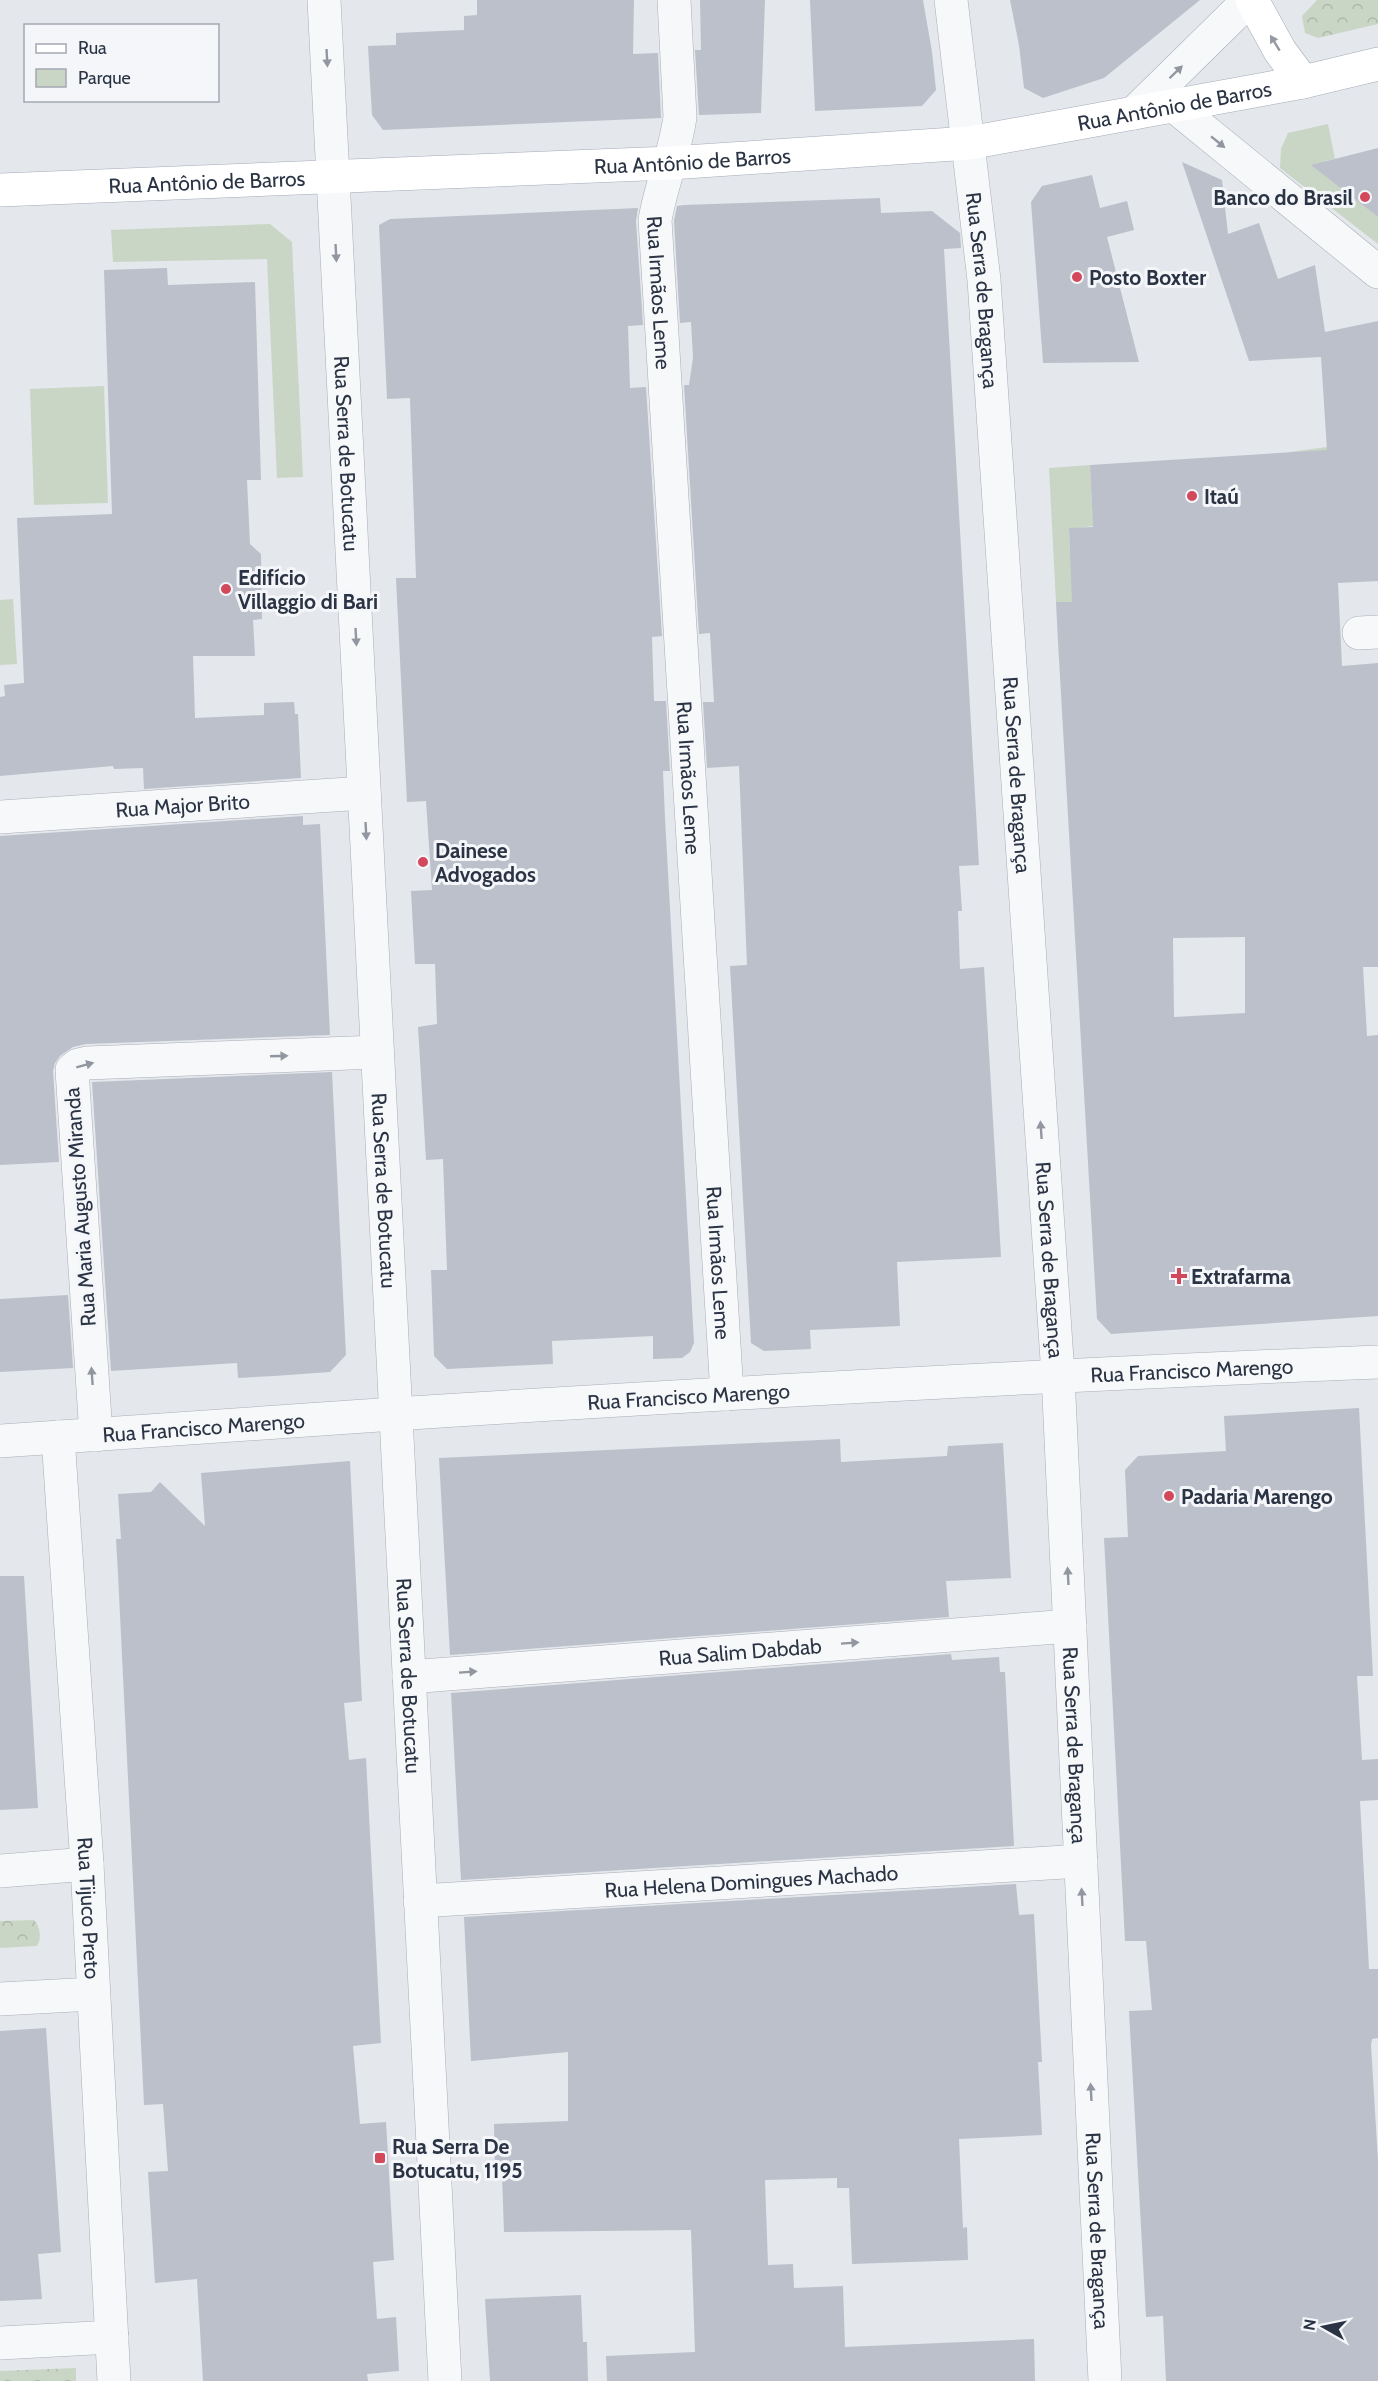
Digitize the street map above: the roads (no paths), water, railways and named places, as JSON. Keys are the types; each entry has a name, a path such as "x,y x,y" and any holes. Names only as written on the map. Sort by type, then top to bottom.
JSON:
{"main road":[{"path":"1251,0 1280,51 1303,82"},
{"name":"Rua Antônio de Barros","path":"0,190 670,163 969,143 1303,82 1378,64"}],"street":[{"name":"Rua Serra de Botucatu","path":"324,0 445,2381"},
{"name":"Rua Irmãos Leme","path":"674,0 680,117 670,163 659,195 655,220 727,1394"},
{"name":"Rua Serra de Bragança","path":"951,0 984,280 1058,1375 1105,2381"},
{"path":"1134,112 1251,0"},
{"path":"1173,105 1378,272"},
{"name":"Rua Major Brito","path":"0,817 364,793"},
{"name":"Rua Maria Augusto Miranda","path":"96,1434 72,1070 78,1065 87,1063 377,1052"},
{"name":"Rua Francisco Marengo","path":"0,1441 396,1413 1058,1375 1378,1362"},
{"name":"Rua Tijuco Preto","path":"58,1437 87,1864 114,2381"},
{"name":"Rua Salim Dabdab","path":"409,1677 1070,1626"},
{"name":"Rua Helena Domingues Machado","path":"420,1901 1081,1861"},
{"path":"0,1871 87,1864"},
{"path":"0,1999 93,1994"},
{"path":"0,2343 112,2337"}],"place":[{"name":"Banco do Brasil","path":"1365,197"},
{"name":"Posto Boxter","path":"1077,277"},
{"name":"Itaú","path":"1192,496"},
{"name":"Edifício Villaggio di Bari","path":"226,589"},
{"name":"Dainese Advogados","path":"423,862"},
{"name":"Extrafarma","path":"1179,1276"},
{"name":"Padaria Marengo","path":"1169,1496"},
{"name":"Rua Serra De Botucatu, 1195","path":"380,2158"}]}
